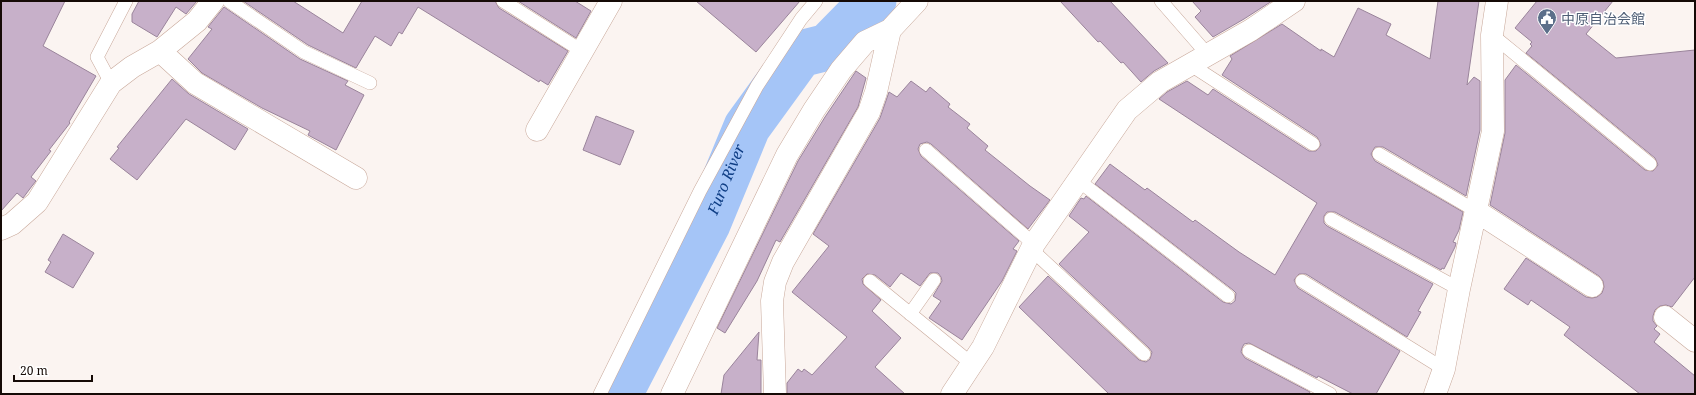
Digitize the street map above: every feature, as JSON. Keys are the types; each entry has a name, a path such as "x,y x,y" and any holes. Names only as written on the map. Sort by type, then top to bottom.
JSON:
{"street":[{"path":"1,230 12,224 37,202 92,111 111,83 132,67 160,51 198,21 213,1"},
{"path":"537,130 611,1"},
{"path":"672,394 771,188 795,142 842,70 865,42 890,30 917,1"},
{"path":"952,394 984,347 1033,247 1059,206 1079,181 1127,110 1160,82 1252,30 1294,1"},
{"path":"1435,394 1444,369 1493,131 1492,35 1497,1"},
{"path":"775,394 772,301 775,282 783,262 869,112 876,92 890,30"},
{"path":"160,51 195,83 356,178"},
{"path":"1476,211 1592,286"},
{"path":"1665,317 1695,341"}],"lane":[{"path":"111,83 98,57 126,1"},
{"path":"229,1 304,52 370,83"},
{"path":"503,1 582,51"},
{"path":"600,394 700,191 757,86 801,18 816,1"},
{"path":"1161,1 1199,60 1313,144"},
{"path":"1492,35 1650,164"},
{"path":"926,150 1033,247 1144,354"},
{"path":"1379,154 1476,211"},
{"path":"1079,181 1228,296"},
{"path":"1331,219 1460,289"},
{"path":"910,314 934,280"},
{"path":"870,281 972,364"},
{"path":"1302,281 1444,369"},
{"path":"1249,351 1330,394"}],"building":[{"path":"1,1 65,1 43,46 96,76 69,122 70,123 49,150 51,151 31,177 36,181 23,198 17,193 1,211"},
{"path":"139,1 197,1 186,14 176,7 157,37 132,22 132,14"},
{"path":"243,1 293,1 343,33 362,1 495,1 499,8 568,51 548,85 540,80 539,82 418,7 402,34 399,32 391,46 375,36 356,68 308,45"},
{"path":"518,1 575,1 591,11 576,38"},
{"path":"696,1 800,1 756,52"},
{"path":"1060,1 1110,1 1168,63 1154,71 1141,82 1123,62 1121,63 1100,41 1098,42"},
{"path":"1192,1 1272,1 1213,37 1195,17 1201,11"},
{"path":"1438,1 1479,1 1467,85 1474,77 1480,81 1480,130 1466,196 1383,147 1375,147 1371,154 1375,161 1463,212 1459,230 1453,242 1456,243 1455,247 1444,269 1442,268 1441,270 1335,212 1327,212 1324,216 1324,223 1327,226 1433,284 1418,311 1421,312 1407,337 1306,274 1299,274 1294,280 1298,288 1400,351 1376,394 1353,394 1318,376 1317,378 1249,343 1244,344 1242,348 1241,352 1245,358 1310,392 1309,394 1109,394 1019,307 1048,276 1139,360 1146,362 1150,359 1152,352 1149,348 1059,264 1089,232 1069,216 1081,198 1084,199 1086,196 1223,302 1231,304 1235,301 1236,293 1233,290 1095,184 1110,164 1145,190 1147,188 1193,222 1195,220 1239,252 1275,275 1317,203 1159,99 1167,92 1187,81 1208,95 1213,89 1309,151 1316,151 1321,145 1317,137 1222,75 1232,59 1230,56 1282,24 1321,51 1321,49 1334,57 1358,8 1391,24 1386,35 1430,59"},
{"path":"1537,1 1613,1 1586,34 1616,58 1695,50 1695,277 1672,307 1666,305 1660,306 1655,310 1653,321 1657,326 1654,329 1660,334 1654,342 1695,376 1695,394 1640,394 1564,335 1570,327 1531,300 1528,305 1504,289 1526,258 1586,297 1597,297 1602,293 1604,287 1603,281 1599,276 1490,205 1505,133 1505,80 1516,65 1645,170 1653,171 1658,165 1655,158 1526,53 1532,46 1530,44 1532,42 1515,28"},
{"path":"224,7 300,59 348,81 345,85 364,95 336,150 308,135 310,131 262,108 202,73 188,59 212,29 208,27"},
{"path":"856,71 866,78 858,107 780,242 776,240 757,281 725,333 717,328 798,161"},
{"path":"172,79 189,94 248,129 235,150 186,119 137,180 110,159 119,148 117,147"},
{"path":"911,81 926,92 930,87 950,104 948,107 970,124 967,128 988,146 985,150 1050,200 1028,229 931,144 927,142 920,144 918,149 921,156 1019,241 1013,249 1017,251 1002,281 962,340 929,318 941,301 933,296 942,281 938,273 930,273 920,286 901,273 890,287 875,275 867,274 862,279 863,284 881,300 872,311 901,338 875,367 905,394 787,394 787,383 798,369 802,372 804,369 812,375 847,337 792,292 829,246 813,234 880,118 889,92 897,97"},
{"path":"596,116 634,131 620,165 583,150"},
{"path":"63,234 94,253 73,288 45,272 51,262 48,260"},
{"path":"759,332 757,360 761,360 761,394 721,394 724,375"}],"waterway":[{"name":"Furo River","path":"619,394 707,224 747,127 800,54 828,47 873,1"}],"place":[{"name":"中原自治会館","path":"1547,35"}]}
